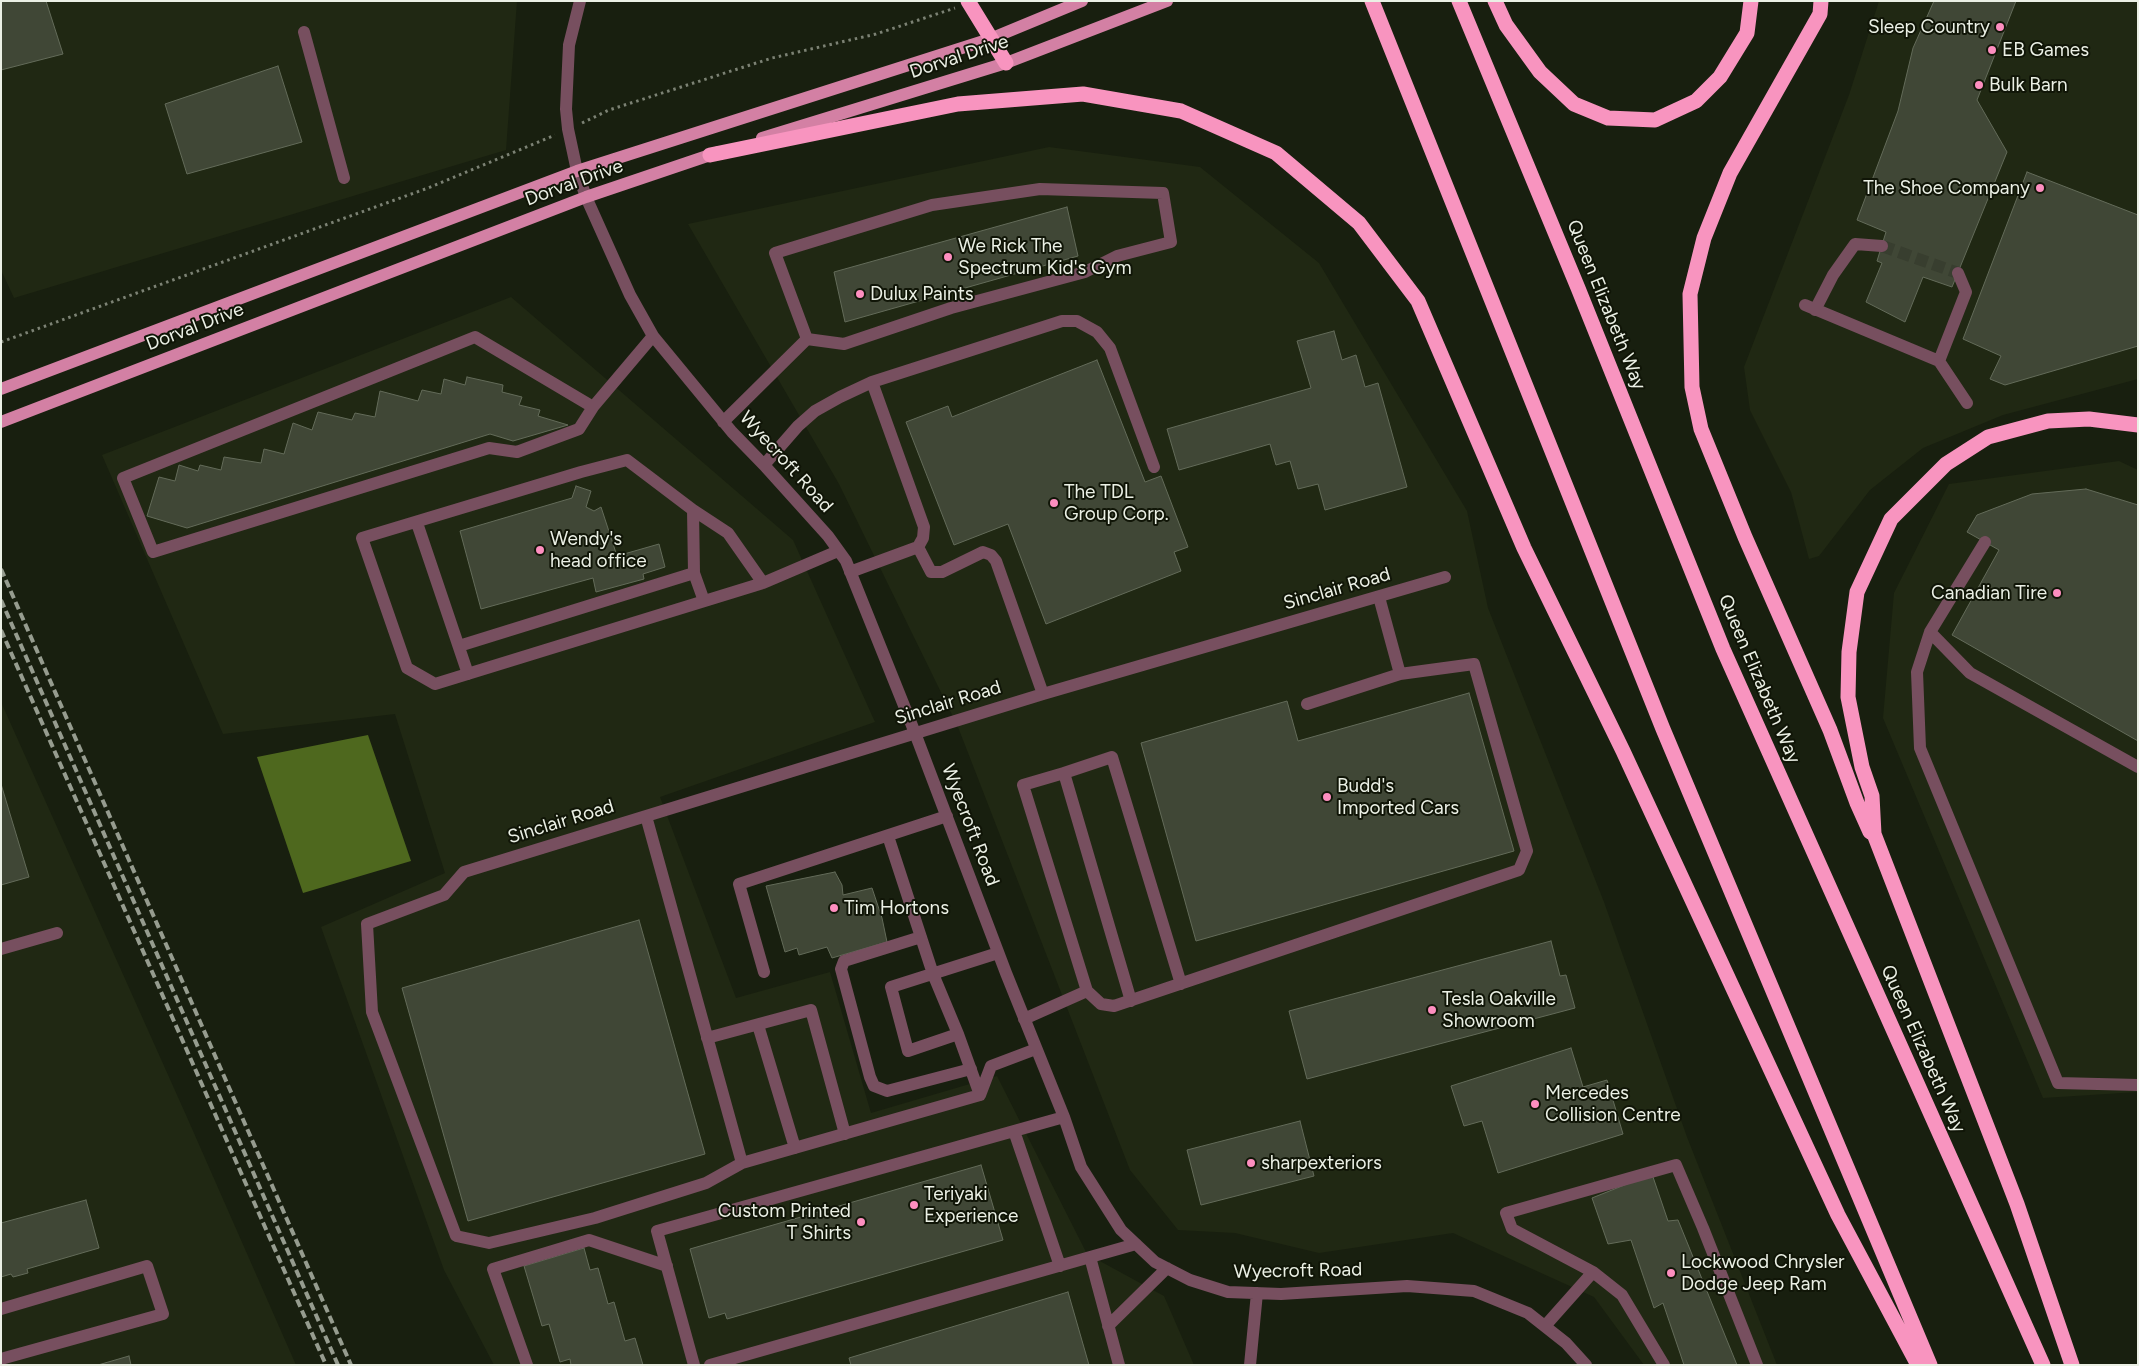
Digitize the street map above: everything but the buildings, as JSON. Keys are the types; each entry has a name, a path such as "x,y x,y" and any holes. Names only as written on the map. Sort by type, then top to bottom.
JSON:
{"highway":[{"name":"Queen Elizabeth Way","path":"1459,1 1578,288 1723,649 2043,1365"},
{"path":"1495,1 1506,25 1540,72 1574,104 1608,118 1654,120 1696,101 1720,77 1747,33 1751,1"},
{"path":"1821,1 1820,14 1730,173 1704,238 1690,294 1692,387 1702,429 1712,456 1745,537 1830,730 1857,803 1871,833 1874,834"},
{"path":"969,2 1006,63"},
{"path":"1372,5 1663,729 1930,1365"},
{"path":"710,154 958,104 1083,94 1181,112 1276,153 1359,223 1418,300 1524,548 1623,752 1838,1215 1918,1365"},
{"path":"2072,1365 2017,1204 1874,834 1872,796 1862,767 1848,697 1849,652 1857,592 1891,520 1946,464 1988,437 2048,421 2089,418 2138,425"}],"main road":[{"name":"Dorval Drive","path":"1,389 577,171 990,39 1082,1"},
{"name":"Dorval Drive","path":"1,422 586,198 710,154 1006,63 1167,1"}],"street":[{"name":"Wyecroft Road","path":"580,1 569,45 566,109 568,129 577,171 586,198 630,296 653,336 723,422 828,536 850,572 915,733 998,953 1064,1117 1081,1167 1121,1230 1154,1262 1190,1280 1228,1292 1281,1294 1407,1286 1474,1291 1528,1313 1566,1343 1586,1365"},
{"path":"304,32 344,178"},
{"path":"1040,189 1163,193 1170,242 1117,256 1085,272 951,308 844,344 806,339 775,253 932,205 1040,189"},
{"path":"1882,246 1855,244 1810,308 1939,361 1967,403"},
{"path":"1939,361 1966,292 1958,273"},
{"path":"764,465 798,426 815,411 872,382 1062,320 1077,321 1097,332 1110,348 1154,468"},
{"path":"593,407 475,337 123,478 153,552 489,448 516,452 580,429 593,407 653,336"},
{"path":"723,422 806,339"},
{"path":"850,572 918,547 923,538 924,527 872,382"},
{"path":"763,583 728,533 693,510 627,460 362,538 407,668 436,684 763,583 838,551"},
{"path":"693,510 694,573 704,601"},
{"path":"416,523 468,674"},
{"path":"1985,542 1930,632 1917,672 1920,748 2058,1083 2138,1085"},
{"path":"918,547 931,572 942,572 984,552 991,554 996,561 1043,694"},
{"path":"459,646 694,573"},
{"name":"Sinclair Road","path":"742,1163 706,1183 595,1218 488,1243 456,1236 372,1012 368,924 444,895 464,872 1043,694 1445,577"},
{"path":"1379,597 1400,674"},
{"path":"1930,632 1970,673 2138,767"},
{"path":"1181,984 1112,757 1023,785 1087,991 1101,1004 1114,1006 1131,1001 1519,870 1528,851 1474,664 1400,674 1307,704"},
{"path":"1064,772 1131,1001"},
{"path":"646,816 742,1163 980,1095"},
{"path":"764,972 739,884 947,816"},
{"path":"888,836 933,974 958,1034 980,1095"},
{"path":"1,949 57,933"},
{"path":"921,936 844,961 842,969 870,1077 874,1086 887,1091 971,1069"},
{"path":"958,1034 908,1051 891,987 998,953"},
{"path":"1024,1018 1087,991"},
{"path":"707,1038 810,1010 845,1134"},
{"path":"758,1025 795,1148"},
{"path":"980,1095 991,1066 1036,1049"},
{"path":"694,1365 657,1231 1064,1117"},
{"path":"1014,1131 1060,1266"},
{"path":"1664,1365 1622,1295 1593,1272 1512,1229 1506,1213 1676,1165 1757,1365"},
{"path":"527,1365 493,1269 590,1240 667,1266"},
{"path":"710,1365 1136,1244"},
{"path":"1090,1257 1119,1365"},
{"path":"1,1309 147,1266 163,1314 1,1360"},
{"path":"1108,1326 1167,1268"},
{"path":"1545,1326 1593,1272"},
{"path":"1250,1365 1257,1293"}],"path":[{"path":"1,342 428,188 609,110 772,58 876,34 969,2"}],"shaded area":[{"path":"1,1 517,1 506,150 14,298 1,270"},
{"path":"1879,1 2138,1 2138,379 2003,415 1923,448 1870,490 1819,556 1809,559 1791,492 1750,410 1744,367 1849,95"},
{"path":"1049,147 1200,167 1319,263 1467,511 1488,608 1604,902 1687,1137 1777,1365 1644,1365 1594,1297 1453,1233 1319,1253 1235,1233 1178,1230 1130,1170 958,727 839,484 688,224"},
{"path":"511,297 793,540 875,722 660,797 736,998 830,972 871,1113 997,1076 1087,1254 1164,1296 1194,1365 494,1365 444,1270 321,927 445,873 395,714 223,734 102,455"},
{"path":"2119,461 2138,470 2138,1092 2043,1098 1883,718 1894,593 1949,484"},
{"path":"1,702 186,1115 296,1365 1,1365"},
{"path":"368,735 411,861 303,893 257,757"}],"tunnel":[{"path":"1882,246 1958,273"}],"railway":[{"path":"1,569 351,1365"},
{"path":"1,600 338,1365"},
{"path":"1,630 326,1365"}],"place":[{"name":"Sleep Country","path":"2000,27"},
{"name":"EB Games","path":"1992,50"},
{"name":"Bulk Barn","path":"1979,85"},
{"name":"The Shoe Company","path":"2040,188"},
{"name":"We Rick The Spectrum Kid's Gym","path":"948,257"},
{"name":"Dulux Paints","path":"860,294"},
{"name":"The TDL Group Corp.","path":"1054,503"},
{"name":"Wendy's head office","path":"540,550"},
{"name":"Canadian Tire","path":"2057,593"},
{"name":"Budd's Imported Cars","path":"1327,797"},
{"name":"Tim Hortons","path":"834,908"},
{"name":"Tesla Oakville Showroom","path":"1432,1010"},
{"name":"Mercedes Collision Centre","path":"1535,1104"},
{"name":"sharpexteriors","path":"1251,1163"},
{"name":"Teriyaki Experience","path":"914,1205"},
{"name":"Custom Printed T Shirts","path":"861,1222"},
{"name":"Lockwood Chrysler Dodge Jeep Ram","path":"1671,1273"}]}
